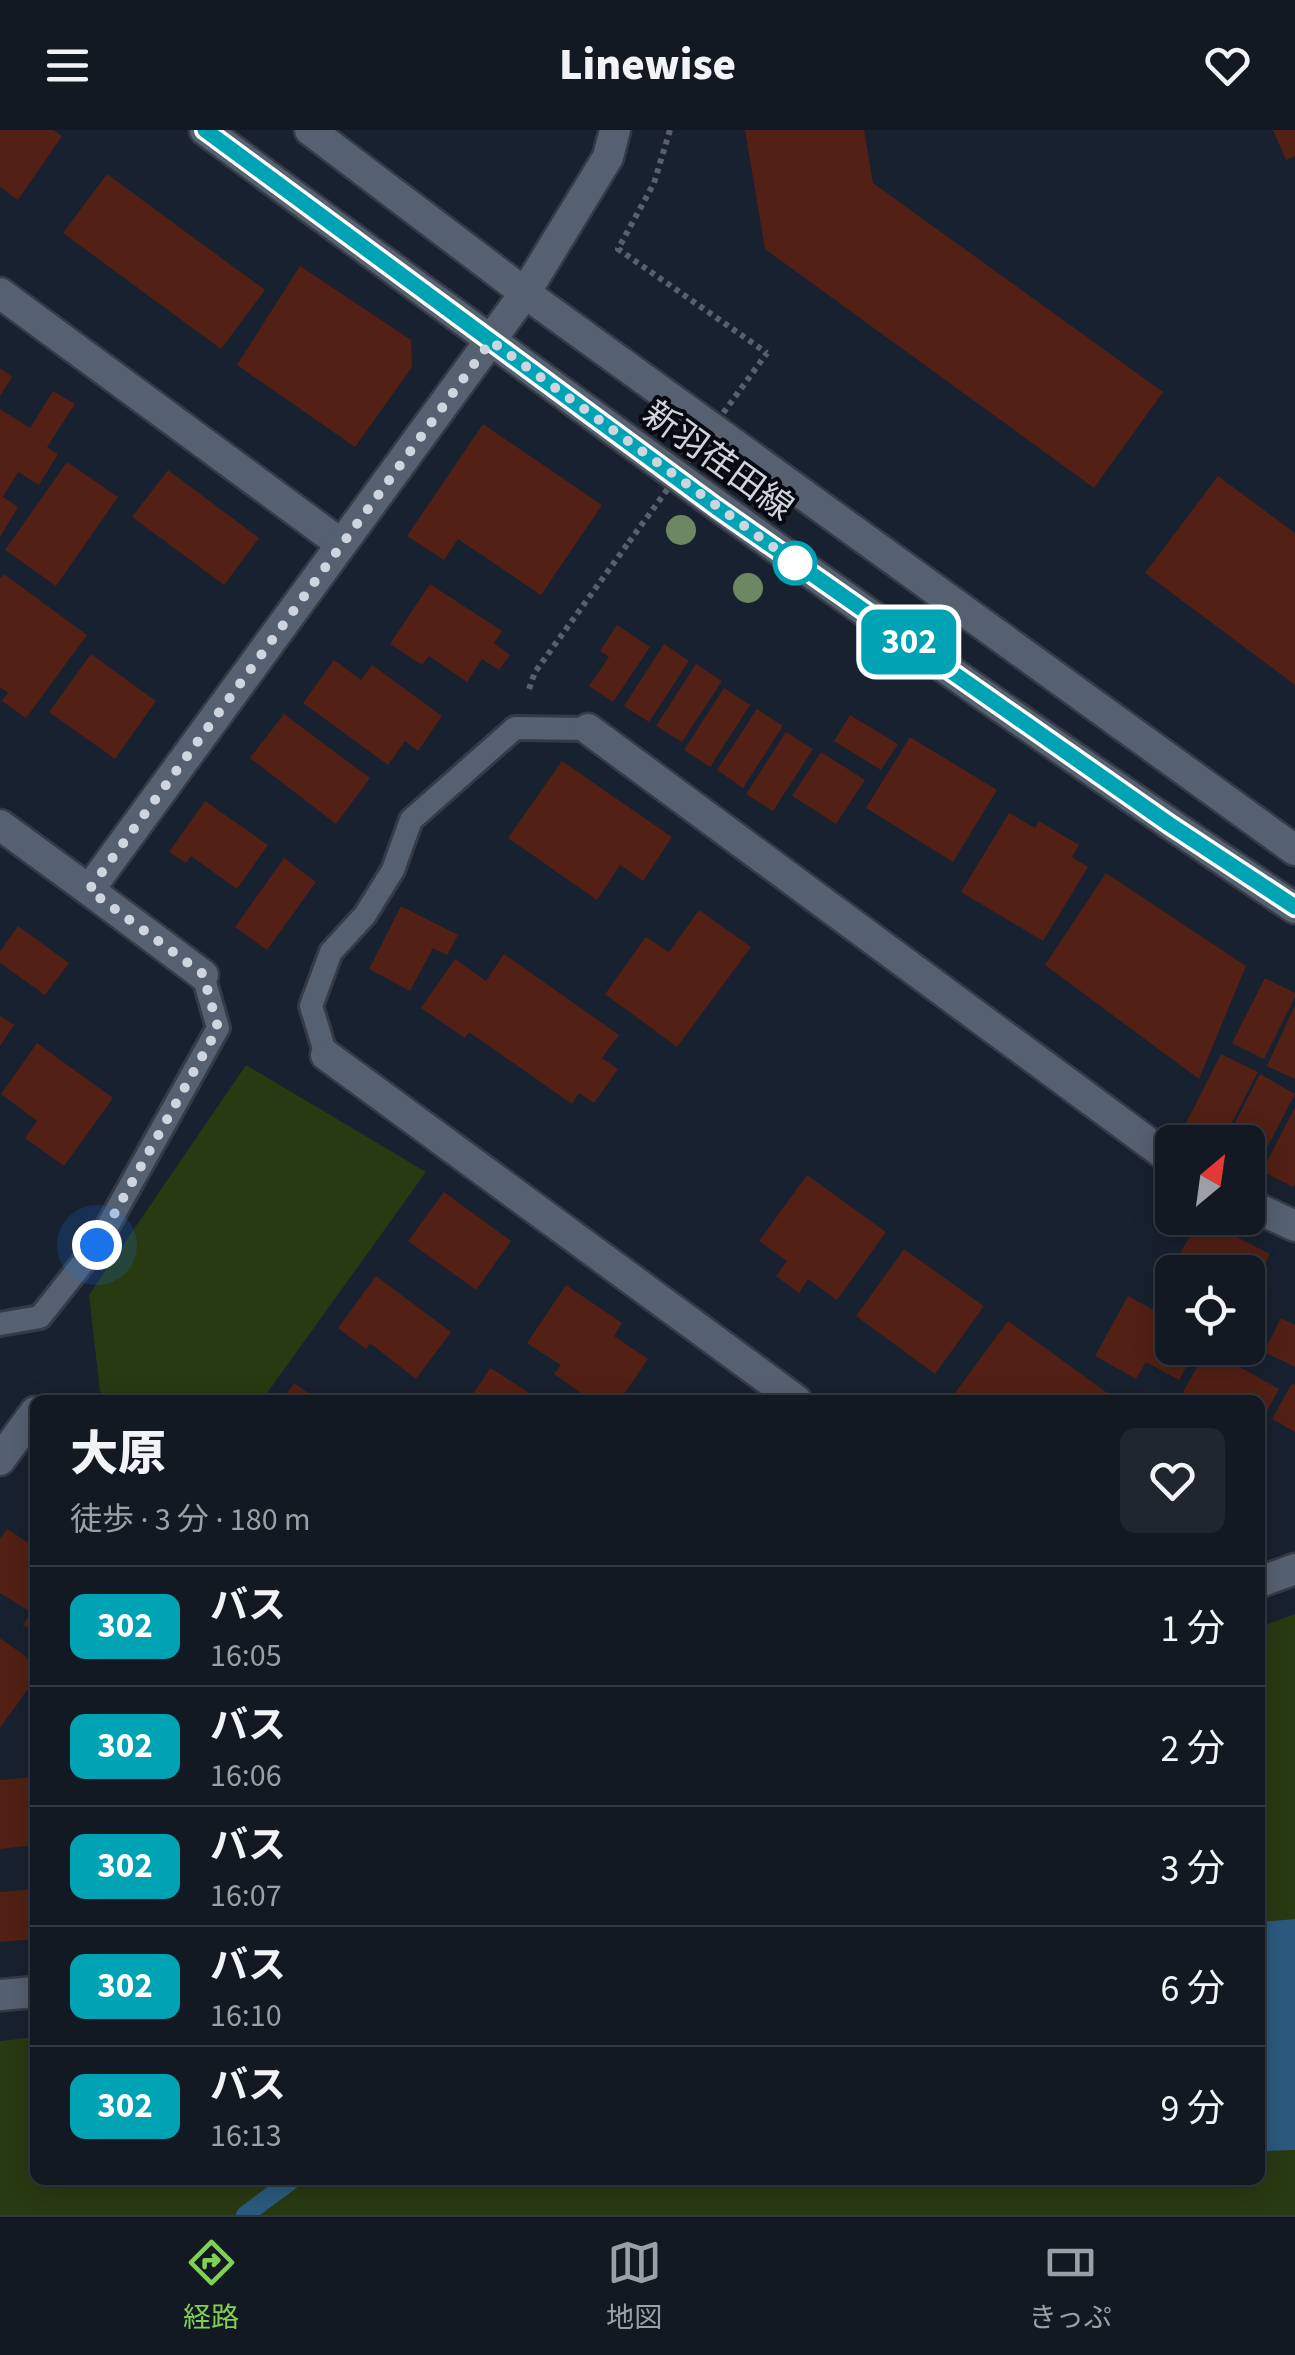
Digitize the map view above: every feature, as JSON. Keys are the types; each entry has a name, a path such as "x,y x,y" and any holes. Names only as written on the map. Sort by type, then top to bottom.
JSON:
{"street":[{"name":"新羽荏田線","path":"205,130 716,507 1295,908"},
{"name":"新羽荏田線","path":"310,130 524,293 1295,850"},
{"path":"89,890 491,341 608,157 614,130"},
{"path":"0,293 340,544"},
{"path":"588,730 1155,1147"},
{"path":"0,824 203,974"},
{"path":"326,1056 789,1395"},
{"path":"1265,1212 1295,1226"},
{"path":"0,1460 30,1419"},
{"path":"1265,1580 1295,1569"},
{"path":"0,1996 30,1993"}],"lane":[{"path":"326,1056 311,1006 331,952 365,915 393,870 411,820 514,728 588,730"},
{"path":"0,1324 40,1317 97,1245 218,1028 203,974"}],"path":[{"path":"514,728 535,672 766,353 618,249 654,183 670,130"}],"green space":[{"path":"246,1065 426,1172 266,1395 105,1395 100,1391 89,1295"},
{"path":"1295,1614 1295,2215 0,2215 0,2041 30,2038 30,2185 1265,2185 1265,1625"}],"water":[{"path":"1295,1919 1295,2150 1265,2151 1265,1922"}],"building":[{"path":"0,130 53,130 62,136 18,200 0,187"},
{"path":"745,130 864,130 873,183 1163,392 1094,488 765,249"},
{"path":"1273,130 1295,130 1295,156 1286,160"},
{"path":"107,174 265,290 221,349 63,233"},
{"path":"300,266 411,340 412,367 355,447 237,365"},
{"path":"0,368 12,377 0,396"},
{"path":"53,391 75,404 47,447 58,454 39,485 18,472 3,497 18,507 0,537 0,409 30,428"},
{"path":"483,424 602,505 541,595 458,539 444,560 407,536"},
{"path":"67,462 118,497 56,586 5,550"},
{"path":"168,470 259,538 224,585 132,517"},
{"path":"1218,476 1295,533 1295,685 1145,573"},
{"path":"4,574 87,635 26,718 2,701 8,693 0,687 0,579"},
{"path":"430,584 502,631 494,643 510,655 499,670 482,659 467,682 429,656 422,665 390,644"},
{"path":"617,625 650,647 613,702 589,686 609,657 600,651"},
{"path":"664,644 689,661 649,722 624,706"},
{"path":"91,654 156,701 115,759 49,712"},
{"path":"334,660 361,680 372,665 442,716 418,751 405,741 388,765 303,703"},
{"path":"696,664 722,681 682,742 656,726"},
{"path":"724,688 750,705 710,767 684,750"},
{"path":"757,709 783,726 743,788 717,770"},
{"path":"284,714 370,778 336,824 250,758"},
{"path":"850,715 898,744 881,770 834,741"},
{"path":"786,732 813,749 773,811 746,794"},
{"path":"910,737 997,790 953,862 866,808"},
{"path":"821,752 865,780 836,824 792,796"},
{"path":"562,761 672,837 643,881 620,865 597,900 508,838"},
{"path":"205,801 268,845 237,889 191,856 186,863 169,852"},
{"path":"1009,813 1035,828 1039,821 1079,845 1072,857 1088,867 1043,941 961,892"},
{"path":"284,858 316,882 267,950 235,927"},
{"path":"1106,873 1246,966 1199,1079 1045,965"},
{"path":"401,906 458,935 447,955 433,948 410,991 369,969"},
{"path":"699,910 751,947 677,1047 605,994 646,937 669,952"},
{"path":"18,926 69,963 45,995 0,963 0,951"},
{"path":"504,954 619,1035 602,1058 618,1069 594,1103 579,1093 572,1104 469,1032 465,1038 421,1008 455,959 486,981"},
{"path":"1265,978 1295,993 1295,997 1264,1059 1232,1043"},
{"path":"1295,1005 1295,1079 1267,1066"},
{"path":"0,1016 14,1025 0,1046"},
{"path":"37,1043 113,1098 64,1166 25,1138 37,1121 1,1094"},
{"path":"1221,1054 1258,1072 1231,1125 1185,1125"},
{"path":"1260,1074 1295,1094 1265,1152 1265,1125 1234,1125"},
{"path":"1295,1107 1293,1187 1265,1173 1265,1165"},
{"path":"807,1175 886,1232 837,1300 808,1279 799,1293 776,1276 787,1261 759,1241"},
{"path":"444,1192 511,1241 476,1290 408,1241"},
{"path":"1190,1235 1233,1235 1270,1254 1265,1264 1265,1255 1179,1255"},
{"path":"904,1249 984,1306 935,1374 856,1316"},
{"path":"376,1276 451,1332 416,1379 370,1343 366,1349 338,1328"},
{"path":"566,1285 622,1323 614,1336 648,1359 623,1395 584,1395 554,1374 561,1365 527,1343"},
{"path":"1128,1296 1155,1311 1155,1365 1187,1365 1179,1380 1146,1362 1136,1379 1095,1356"},
{"path":"1281,1318 1295,1325 1295,1367 1265,1350"},
{"path":"1008,1321 1110,1395 958,1395 955,1393"},
{"path":"1198,1365 1236,1365 1279,1389 1265,1415 1265,1395 1184,1395"},
{"path":"490,1368 533,1395 472,1395"},
{"path":"294,1383 311,1395 286,1395"},
{"path":"1292,1383 1295,1385 1295,1432 1272,1419"},
{"path":"7,1529 30,1544 30,1611 0,1593 0,1539"},
{"path":"0,1638 30,1659 30,1686 0,1728"},
{"path":"30,1777 30,1846 0,1849 0,1780"},
{"path":"30,1889 30,1939 0,1942 0,1892"}],"waterway":[{"path":"245,2215 285,2185"}],"bus line":[{"name":"302","path":"205,130 716,507 1169,824 1295,907"}],"route":[{"path":"97,1245 218,1028 203,974 89,890 491,341 795,563"}]}
